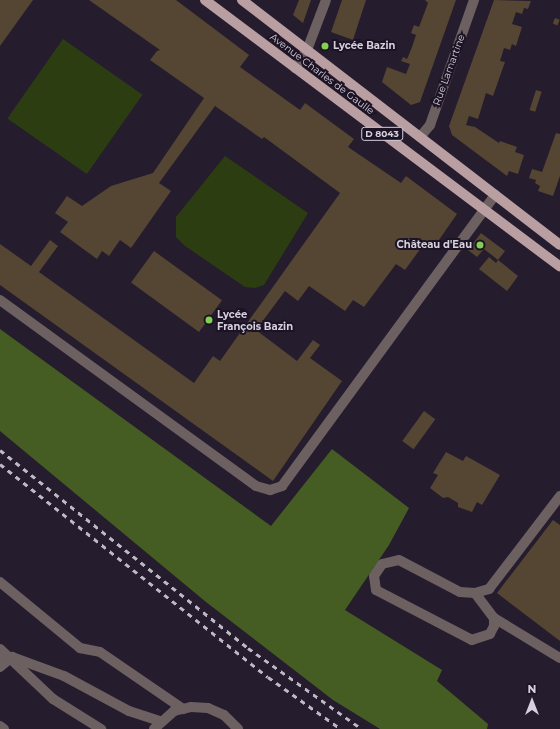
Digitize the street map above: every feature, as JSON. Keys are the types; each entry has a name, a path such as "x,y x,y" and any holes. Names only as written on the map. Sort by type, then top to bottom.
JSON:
{"main road":[{"name":"Avenue Charles de Gaulle","path":"205,0 560,267"},
{"name":"Avenue Charles de Gaulle","path":"242,0 560,245"}],"street":[{"path":"295,68 307,50 326,0"},
{"name":"Rue Lamartine","path":"420,137 430,125 474,0"},
{"path":"0,300 256,486 270,490 282,486 483,209 495,195"},
{"path":"494,618 494,626 490,634 472,640 376,590 374,576 382,564 399,560 460,592 475,592 489,589 560,496"},
{"path":"0,582 80,648 100,652 183,709"},
{"path":"475,592 494,618 560,658"},
{"path":"0,649 12,657 53,699 101,729"},
{"path":"0,658 12,657 64,676 157,725 174,711 183,709 208,708 224,715 238,729"},
{"path":"0,667 12,657"},
{"path":"0,726 4,729"}],"green space":[{"path":"63,39 142,95 87,174 7,118"},
{"path":"225,156 308,213 264,285 255,288 245,287 185,246 176,237 176,217"},
{"path":"0,329 271,526 332,449 409,508 389,545 345,610 442,670 437,681 488,724 487,729 380,729 333,700 206,602 0,431"}],"building":[{"path":"0,0 33,0 0,46"},
{"path":"89,0 176,0 249,55 240,67 300,110 305,103 354,139 348,147 401,183 406,176 457,214 434,247 426,241 405,270 396,264 364,307 353,300 345,311 309,286 298,301 285,291 256,330 297,361 313,340 320,345 310,358 342,381 273,481 0,285 0,244 31,266 50,240 58,246 39,272 194,383 213,356 220,361 340,193 264,137 262,139 215,106 159,183 171,191 131,248 120,240 109,256 102,251 97,259 60,232 68,222 55,213 67,196 82,206 111,186 153,173 204,98 150,60 157,51 160,50"},
{"path":"299,0 311,0 303,23 293,15"},
{"path":"342,0 366,0 353,40 331,32"},
{"path":"425,0 456,0 420,102 411,105 382,82 387,67 406,74 410,64 401,61 403,57 407,59 412,47 416,35 411,33 414,25 419,27 428,3"},
{"path":"494,0 531,1 528,9 524,8 522,14 516,12 512,24 522,27 516,46 512,44 510,50 504,48 500,61 505,62 493,96 486,93 478,119 469,116 466,125 475,127 499,143 500,141 517,147 515,152 524,155 518,174 509,171 507,176 452,135 449,126"},
{"path":"555,18 560,20 557,25 553,24"},
{"path":"536,90 542,92 535,112 530,110"},
{"path":"556,133 560,134 560,176 553,196 538,191 540,186 535,183 536,180 529,178 532,169 542,172"},
{"path":"481,233 505,251 498,260 484,249 477,257 468,250"},
{"path":"154,251 222,300 199,332 131,283"},
{"path":"489,257 496,263 498,260 518,276 507,291 479,269"},
{"path":"424,411 435,419 414,449 402,441"},
{"path":"446,452 463,461 466,456 500,475 482,505 477,502 472,512 458,507 458,503 448,497 443,498 430,488 438,475 433,473"},
{"path":"553,520 560,525 560,641 497,593"}],"railway":[{"path":"0,450 248,648 362,729"},
{"path":"0,464 268,677 341,729"}],"place":[{"name":"Lycée Bazin","path":"325,46"},
{"name":"Château d'Eau","path":"480,245"},
{"name":"Lycée François Bazin","path":"209,320"}]}
